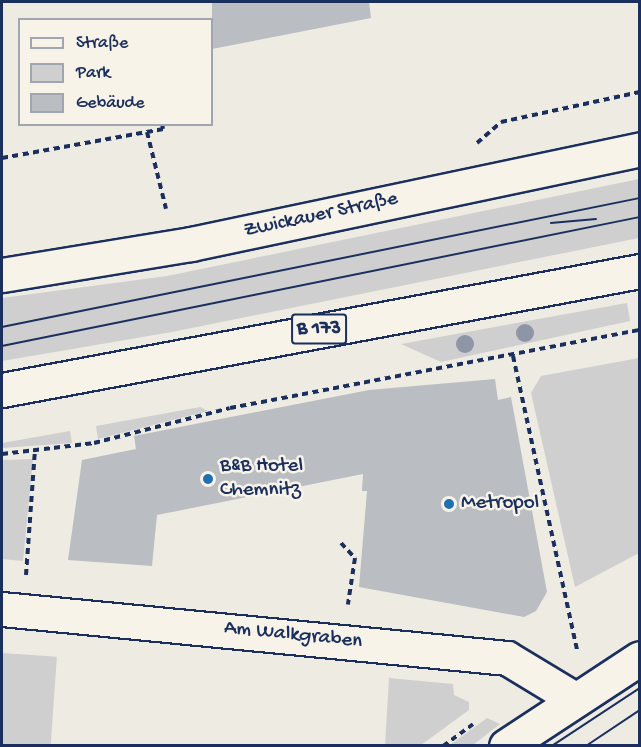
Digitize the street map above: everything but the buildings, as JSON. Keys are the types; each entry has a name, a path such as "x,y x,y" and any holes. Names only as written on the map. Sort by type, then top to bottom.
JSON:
{"main road":[{"name":"Zwickauer Straße","path":"2,275 191,244 639,149"},
{"name":"B 173","path":"2,390 639,271"},
{"name":"Am Walkgraben","path":"13,609 507,658 541,676 573,698"},
{"path":"506,746 573,698 639,657"}],"path":[{"path":"472,147 501,122 639,92"},
{"path":"2,158 163,129 162,126"},
{"path":"147,132 166,209"},
{"path":"154,211 178,207"},
{"path":"2,454 94,443 230,408 513,356 639,330"},
{"path":"513,356 579,649 541,676"},
{"path":"13,609 35,450"},
{"path":"342,543 354,558 351,586"}],"green space":[{"path":"639,179 639,238 172,332 2,361 2,298 167,276"},
{"path":"627,303 630,321 441,362 401,344"},
{"path":"639,358 639,553 575,587 531,393 541,376"},
{"path":"200,407 208,411 98,439 96,426"},
{"path":"70,431 72,443 2,448 2,443"},
{"path":"33,459 23,561 2,559 2,460"},
{"path":"2,653 57,657 51,746 2,745"},
{"path":"389,678 453,684 454,695 469,702 469,710 421,745 385,745"},
{"path":"487,718 500,724 473,745 450,745"}],"tram line":[{"path":"2,327 640,198"},
{"path":"2,346 640,217"},
{"path":"551,223 596,219"},
{"path":"552,746 640,688"},
{"path":"586,746 640,710"}],"place":[{"name":"B&B Hotel Chemnitz","path":"208,479"},
{"name":"Metropol","path":"449,504"}]}
